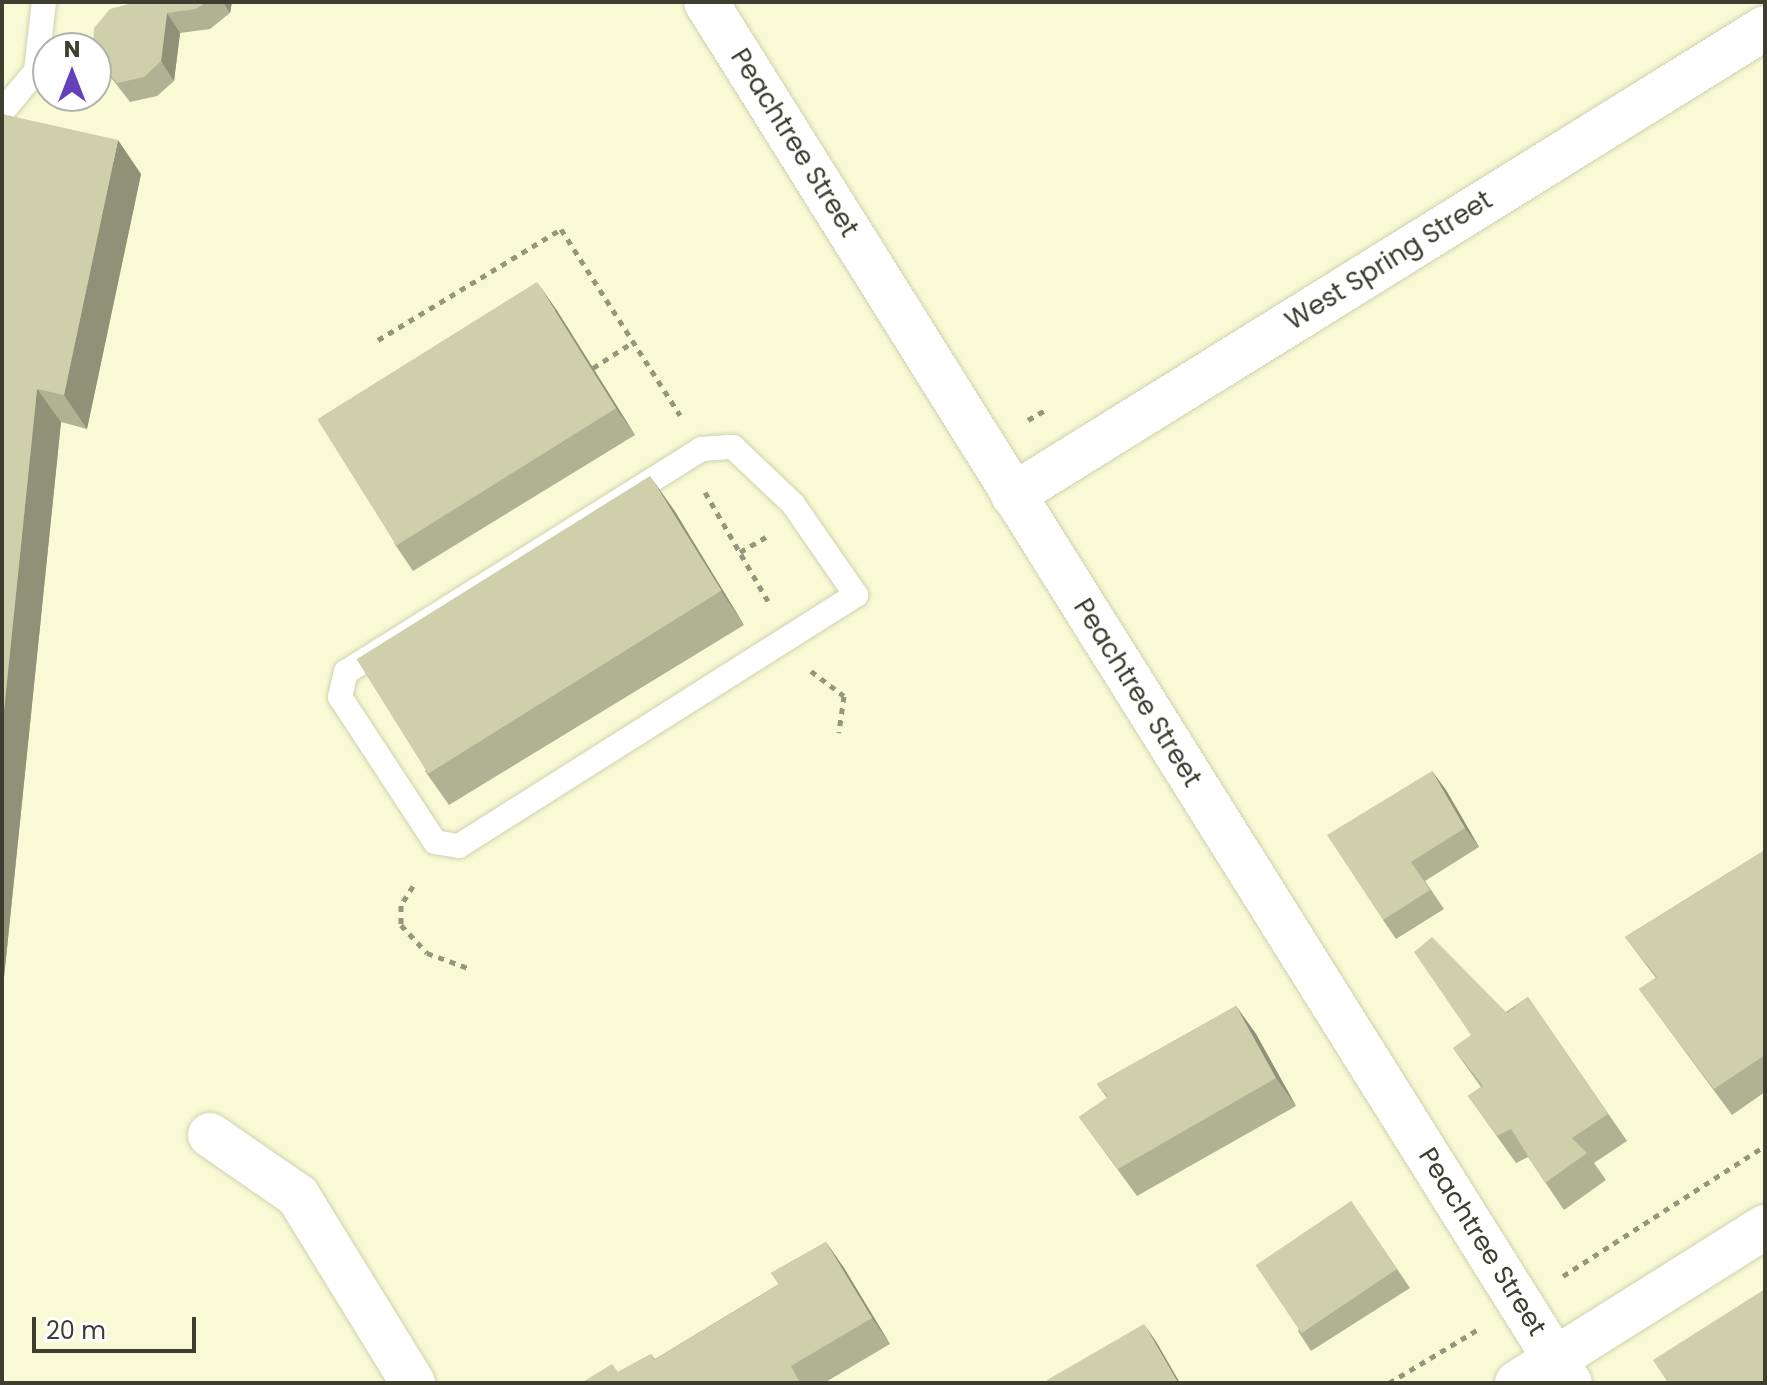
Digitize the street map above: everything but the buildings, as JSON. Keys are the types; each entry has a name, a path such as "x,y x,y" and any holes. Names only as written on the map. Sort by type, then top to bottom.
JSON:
{"main road":[{"name":"Peachtree Street","path":"706,2 1562,1371"},
{"name":"West Spring Street","path":"1013,495 1765,28"},
{"path":"210,1135 298,1196 413,1383"},
{"path":"1517,1383 1562,1371 1765,1227"}],"lane":[{"path":"2,112 36,71 44,2"},
{"path":"733,447 761,469 856,595 790,637 459,846 435,842 340,697 346,672 368,654 701,449 733,447"}],"path":[{"path":"378,340 561,229 684,420"},
{"path":"593,368 633,342"},
{"path":"696,476 815,678 844,696 839,733"},
{"path":"413,886 401,905 401,925 427,953 471,969"},
{"path":"1389,1383 1765,1146"}]}
